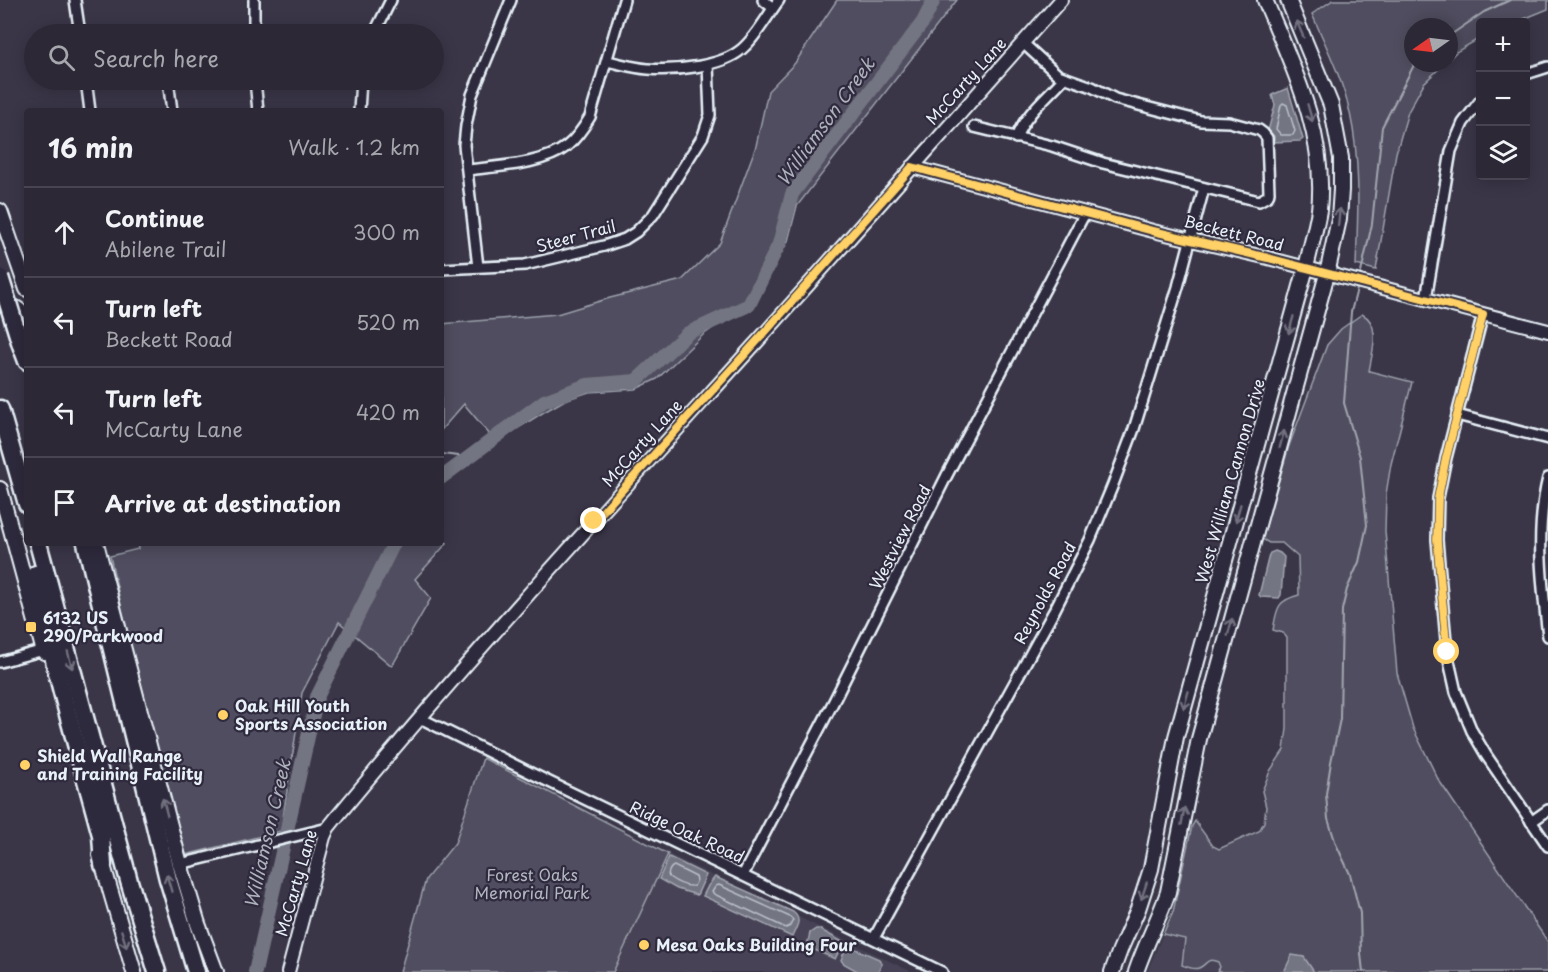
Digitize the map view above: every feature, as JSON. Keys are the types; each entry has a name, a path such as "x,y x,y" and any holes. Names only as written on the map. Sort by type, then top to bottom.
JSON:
{"highway":[{"path":"0,278 24,353"},
{"path":"0,409 24,493"},
{"path":"35,546 42,607 101,835 103,865"},
{"path":"36,546 129,881 157,972"},
{"path":"87,546 165,868 196,972"}],"main road":[{"name":"West William Cannon Drive","path":"1112,972 1145,890 1151,869 1176,737 1306,268 1319,210 1320,179 1314,128 1301,87 1265,0"},
{"path":"1136,972 1168,892 1199,739 1327,274 1339,219 1341,158 1331,105 1288,0"},
{"path":"0,242 1,215"},
{"path":"1,215 24,271"},
{"path":"0,304 11,305 24,315"},
{"path":"0,490 78,782 134,972"},
{"path":"97,546 180,864 198,924 216,972"}],"street":[{"path":"75,0 79,24"},
{"path":"254,0 254,24"},
{"path":"379,24 391,0"},
{"path":"478,267 464,145 466,126 472,95 511,0"},
{"path":"468,170 539,159 560,152 569,145 590,117 624,0"},
{"path":"607,61 659,69 708,65 723,60 742,50 776,4 762,0"},
{"name":"McCarty Lane","path":"288,972 328,828 558,559 757,341 1061,0"},
{"path":"974,127 1052,146 1103,163 1259,201 1269,192 1268,138 1259,130 1229,122 1202,121 1115,99 1092,87 1064,78 1054,65 1025,41"},
{"name":"Steer Trail","path":"444,269 525,265 604,246 625,239 636,232 653,215 703,136 710,115 708,65"},
{"path":"1530,73 1548,67"},
{"path":"1016,138 1022,124 1064,78"},
{"path":"87,90 90,108"},
{"path":"169,90 172,108"},
{"path":"256,90 258,108"},
{"path":"359,108 360,90"},
{"path":"1426,299 1451,151 1463,123 1476,105"},
{"name":"Beckett Road","path":"912,167 1548,331"},
{"name":"Reynolds Road","path":"874,938 1054,611 1090,540 1134,429 1192,240 1202,187"},
{"name":"Westview Road","path":"743,875 947,475 1085,213"},
{"path":"0,278 24,271"},
{"path":"1483,314 1440,484 1436,526 1449,665 1461,706 1472,731 1548,846"},
{"path":"1457,415 1548,439"},
{"path":"1548,478 1543,498 1540,530 1540,556 1548,636"},
{"path":"0,662 44,650"},
{"name":"Ridge Oak Road","path":"420,718 942,972"},
{"path":"1531,822 1548,810"},
{"path":"180,864 328,828"}],"shaded area":[{"path":"668,854 912,972 613,972"},
{"path":"1163,934 1222,944 1220,972 1147,972"}],"green space":[{"path":"837,0 957,0 797,206 788,241 771,273 748,304 703,335 657,379 636,389 589,392 565,400 496,442 464,404 444,427 444,324 557,314 682,280 720,243 756,146 768,91 795,63"},
{"path":"1333,0 1548,0 1548,9 1526,18 1476,18 1476,40 1458,51 1458,18 1404,18 1404,72 1436,72 1424,83 1408,112 1396,153 1376,270 1356,265 1358,189 1356,151 1350,113 1343,87 1312,14"},
{"path":"1362,314 1372,325 1374,332 1369,371 1412,382 1391,464 1386,494 1385,531 1397,673 1413,728 1438,779 1548,942 1548,972 1217,972 1220,967 1218,962 1214,961 1209,961 1197,969 1182,965 1185,939 1163,934 1173,912 1195,821 1213,846 1219,849 1259,831 1264,822 1266,807 1262,791 1270,771 1284,750 1287,729 1287,638 1283,633 1273,630 1279,607 1291,597 1299,595 1298,557 1282,543 1269,543 1262,539 1289,446 1327,345 1341,329"},
{"name":"Oak Hill Youth Sports Association","path":"444,541 447,543 415,579 431,598 392,666 339,622 302,693 281,831 185,855 110,556 138,549 138,546 444,546"},
{"name":"Forest Oaks Memorial Park","path":"483,758 668,854 613,972 400,972 426,879 455,843"}],"water":[{"path":"1288,88 1303,139 1274,142 1274,136 1268,131 1275,105 1272,95"},
{"path":"1275,551 1284,557 1281,595 1279,598 1261,597 1259,595 1269,555"},
{"path":"669,857 706,875 697,895 677,889 659,879"},
{"path":"715,877 793,912 798,921 792,937 703,896"},
{"path":"816,929 841,941 842,945 835,959 807,946 810,933"},
{"path":"851,947 879,959 882,964 878,972 859,972 843,963 841,960 845,950"},
{"path":"1292,955 1304,957 1314,972 1284,972"}],"waterway":[{"name":"Williamson Creek","path":"444,476 544,401 587,385 636,381 688,333 749,305 779,244 792,194 923,22 934,0"},
{"path":"1458,30 1484,12 1510,0"},
{"path":"1360,277 1372,224 1382,127 1410,72"},
{"path":"1358,285 1351,312 1344,403 1360,457 1367,525 1359,562 1347,589 1342,610 1340,719 1326,794 1328,819 1336,844 1350,874 1360,913 1363,972"},
{"path":"444,454 468,457"},
{"name":"Williamson Creek","path":"255,972 317,697 392,546"}],"place":[{"name":"6132 US 290/Parkwood","path":"31,627"},
{"name":"Oak Hill Youth Sports Association","path":"223,715"},
{"name":"Shield Wall Range and Training Facility","path":"25,765"},
{"name":"Mesa Oaks Building Four","path":"644,945"}],"route":[{"path":"594,521 912,167 1153,231 1268,258 1483,314 1438,498 1436,526 1447,652"}]}
